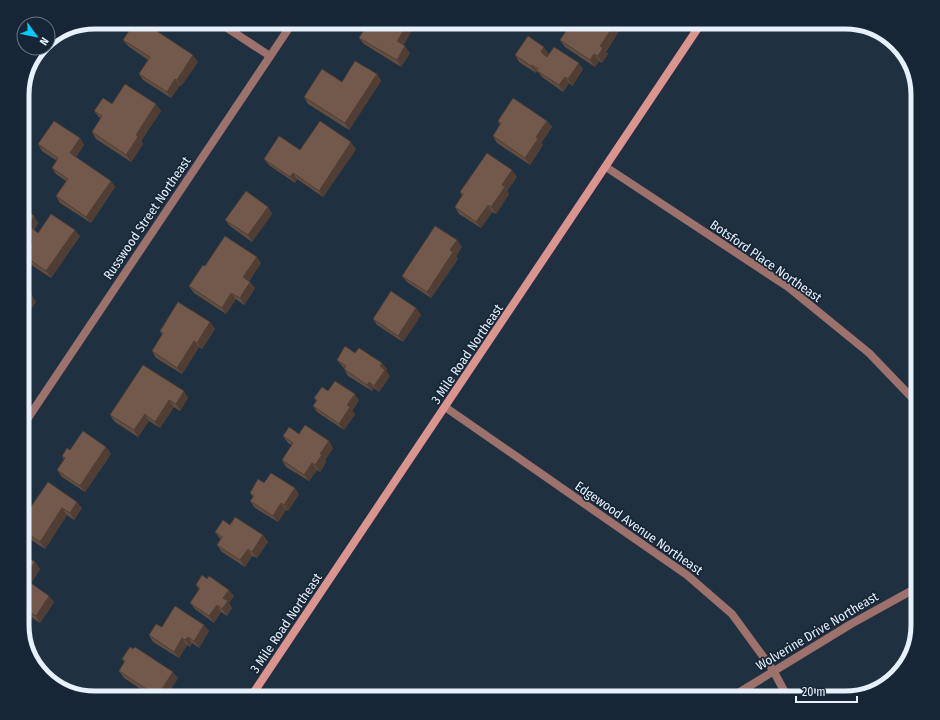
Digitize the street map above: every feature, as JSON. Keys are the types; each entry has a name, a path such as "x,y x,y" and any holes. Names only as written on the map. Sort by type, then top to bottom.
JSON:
{"main road":[{"name":"3 Mile Road Northeast","path":"255,691 697,29"}],"street":[{"path":"229,29 270,56"},
{"name":"Russwood Street Northeast","path":"29,417 288,29"},
{"name":"Botsford Place Northeast","path":"606,167 788,287 869,353 911,397"},
{"name":"Edgewood Avenue Northeast","path":"445,407 687,575 732,614 773,670 784,691"},
{"name":"Wolverine Drive Northeast","path":"741,691 773,670 911,590"}],"building":[{"path":"130,29 154,29 193,55 177,80 175,79 167,92 139,74 150,57 123,40"},
{"path":"365,29 405,29 397,41 405,46 397,60 359,38"},
{"path":"567,29 612,29 600,46 603,48 598,56 594,54 590,60 560,40"},
{"path":"528,36 544,47 541,52 547,57 554,47 579,63 568,79 565,77 559,85 537,71 538,69 515,55"},
{"path":"355,61 377,74 345,123 304,97 322,69 342,82"},
{"path":"125,84 156,104 136,135 138,137 126,155 92,132 102,116 94,111 103,98 112,104"},
{"path":"513,98 547,121 536,137 538,139 525,158 493,136 501,123 498,121"},
{"path":"54,121 80,138 70,153 111,181 86,217 56,196 68,179 52,168 58,158 38,144"},
{"path":"320,121 351,142 319,191 293,173 290,177 264,159 279,136 300,150"},
{"path":"487,153 512,170 502,185 505,187 491,207 488,205 476,222 455,207 463,194 460,192"},
{"path":"246,191 268,207 248,235 225,220"},
{"path":"29,213 34,216 29,224"},
{"path":"51,214 75,230 46,271 29,259 29,246 32,241 29,239 29,226 38,233"},
{"path":"435,226 457,240 450,250 453,252 427,292 402,276"},
{"path":"225,236 257,257 243,277 250,282 240,298 231,293 222,308 189,286 203,265 205,266"},
{"path":"391,291 416,308 398,336 373,319"},
{"path":"178,302 210,322 197,343 194,341 177,368 152,351 163,333 160,331"},
{"path":"345,346 355,353 359,348 382,363 380,366 385,370 374,386 369,382 367,385 344,369 346,366 337,360"},
{"path":"143,365 184,391 176,404 169,400 155,422 145,414 134,430 110,415"},
{"path":"335,381 355,394 347,405 350,407 339,424 313,406 317,400 314,398 322,387 328,391"},
{"path":"305,425 329,441 320,454 322,455 315,465 312,463 304,475 282,460 293,443 283,436 289,427 299,434"},
{"path":"83,431 106,447 80,486 57,470 65,458 62,456 67,448 70,450"},
{"path":"271,473 295,488 284,505 281,503 273,516 250,501 254,496 250,493 258,479 264,483"},
{"path":"48,482 77,502 70,513 62,508 40,542 29,535 29,510"},
{"path":"235,517 263,535 252,552 248,549 240,560 217,545 222,537 215,532 223,520 230,525"},
{"path":"29,558 35,562 29,571"},
{"path":"202,575 207,579 209,576 229,590 223,598 228,601 222,609 217,605 209,616 190,603 200,588 196,585"},
{"path":"29,582 49,596 36,616 29,612"},
{"path":"175,606 204,625 194,641 188,637 185,640 182,638 174,652 149,635 156,624 162,627"},
{"path":"130,647 133,649 135,647 173,672 160,691 149,691 119,671 125,661 122,659"}]}
